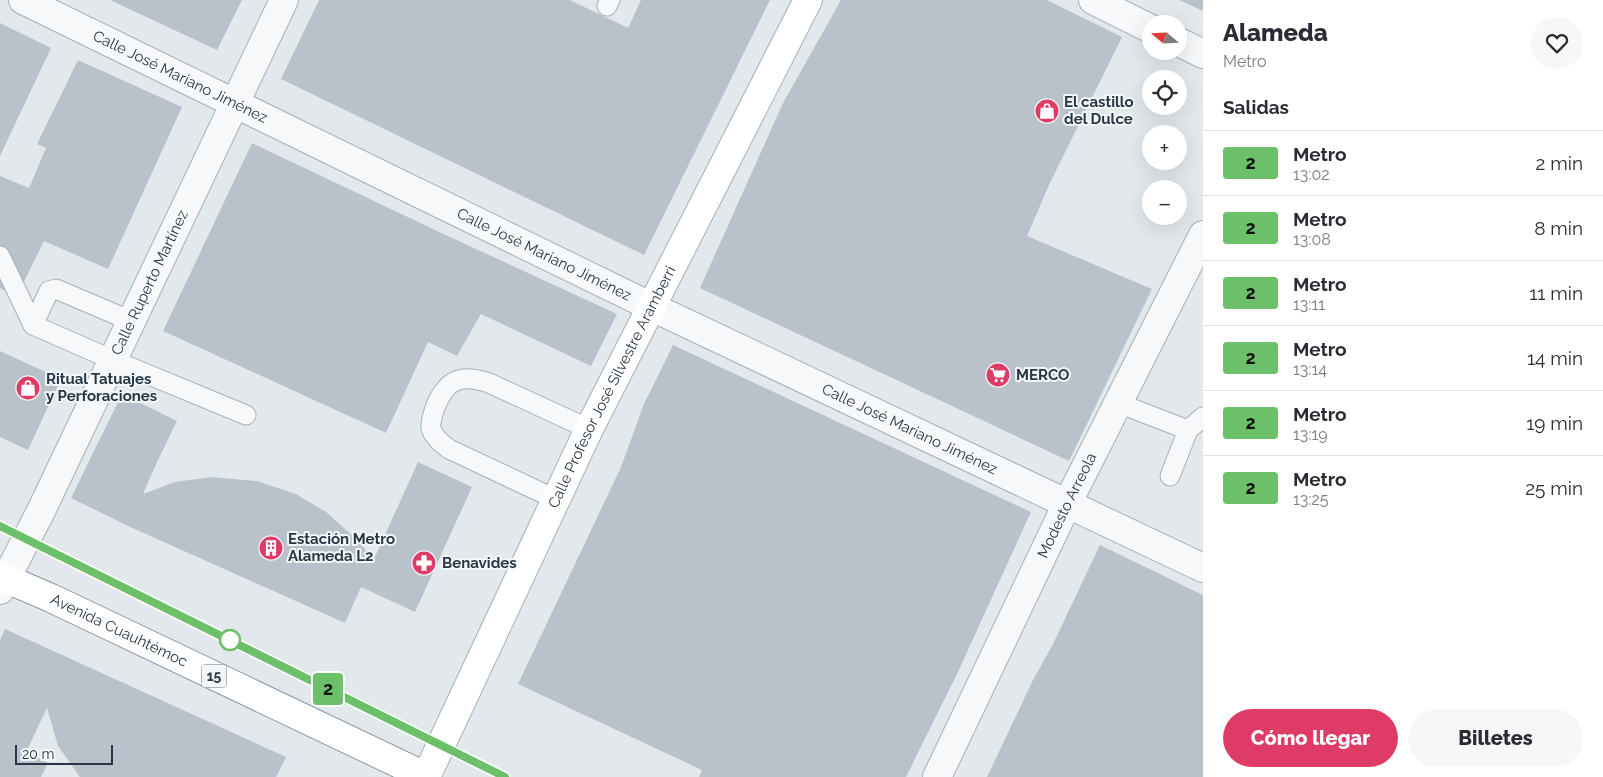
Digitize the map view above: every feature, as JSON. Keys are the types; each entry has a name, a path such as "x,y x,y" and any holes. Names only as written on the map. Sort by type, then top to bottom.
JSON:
{"main road":[{"name":"Calle Profesor José Silvestre Aramberri","path":"427,777 590,429 808,0"},
{"name":"Avenida Cuauhtémoc","path":"2,581 51,598 427,777"}],"street":[{"name":"Calle José Mariano Jiménez","path":"23,0 652,307 1203,568"},
{"name":"Calle Ruperto Martínez","path":"2,581 41,512 284,0"},
{"path":"1093,0 1142,24"},
{"path":"1188,46 1203,54"},
{"name":"Modesto Arreola","path":"937,777 1067,504 1203,235"}],"lane":[{"path":"0,256 34,325 246,415"},
{"path":"34,325 49,291 52,289 132,321"},
{"path":"556,500 448,449 437,439 431,428 434,410 440,395 451,383 461,379 473,378 489,383 590,429"},
{"path":"1118,403 1188,430"},
{"path":"1170,476 1188,430 1203,417"}],"building":[{"path":"110,0 242,0 217,50"},
{"path":"319,0 570,0 628,28 641,0 770,0 644,255 281,79"},
{"path":"841,0 1047,0 1122,37 1049,185 1027,236 1152,289 1069,461 700,288 783,103"},
{"path":"1179,0 1203,0 1203,11"},
{"path":"0,23 51,48 0,156"},
{"path":"78,60 182,107 108,269 44,241 17,296 0,288 0,176 29,188 46,148 37,144"},
{"path":"252,143 617,314 591,366 481,314 457,356 428,342 386,433 163,331"},
{"path":"673,345 1031,512 957,674 906,777 699,777 702,770 518,684 621,467 644,404"},
{"name":"Ritual Tatuajes y Perforaciones","path":"0,351 61,379 28,450 0,437"},
{"path":"122,394 177,421 143,494 175,482 211,477 257,481 296,494 326,512 354,537 374,559 418,462 472,487 415,612 361,587 345,623 128,526 71,498"},
{"path":"1100,545 1203,595 1203,777 987,777 1033,680 1053,644"},
{"path":"5,629 286,757 276,777 80,777 58,746 47,708 26,752 48,763 41,777 0,777 0,640"}],"metro line":[{"name":"2","path":"0,526 505,777"}],"place":[{"name":"El castillo del Dulce","path":"1047,111"},
{"name":"MERCO","path":"998,375"},
{"name":"Ritual Tatuajes y Perforaciones","path":"28,388"},
{"name":"Estación Metro Alameda L2","path":"271,548"},
{"name":"Benavides","path":"424,563"}]}
